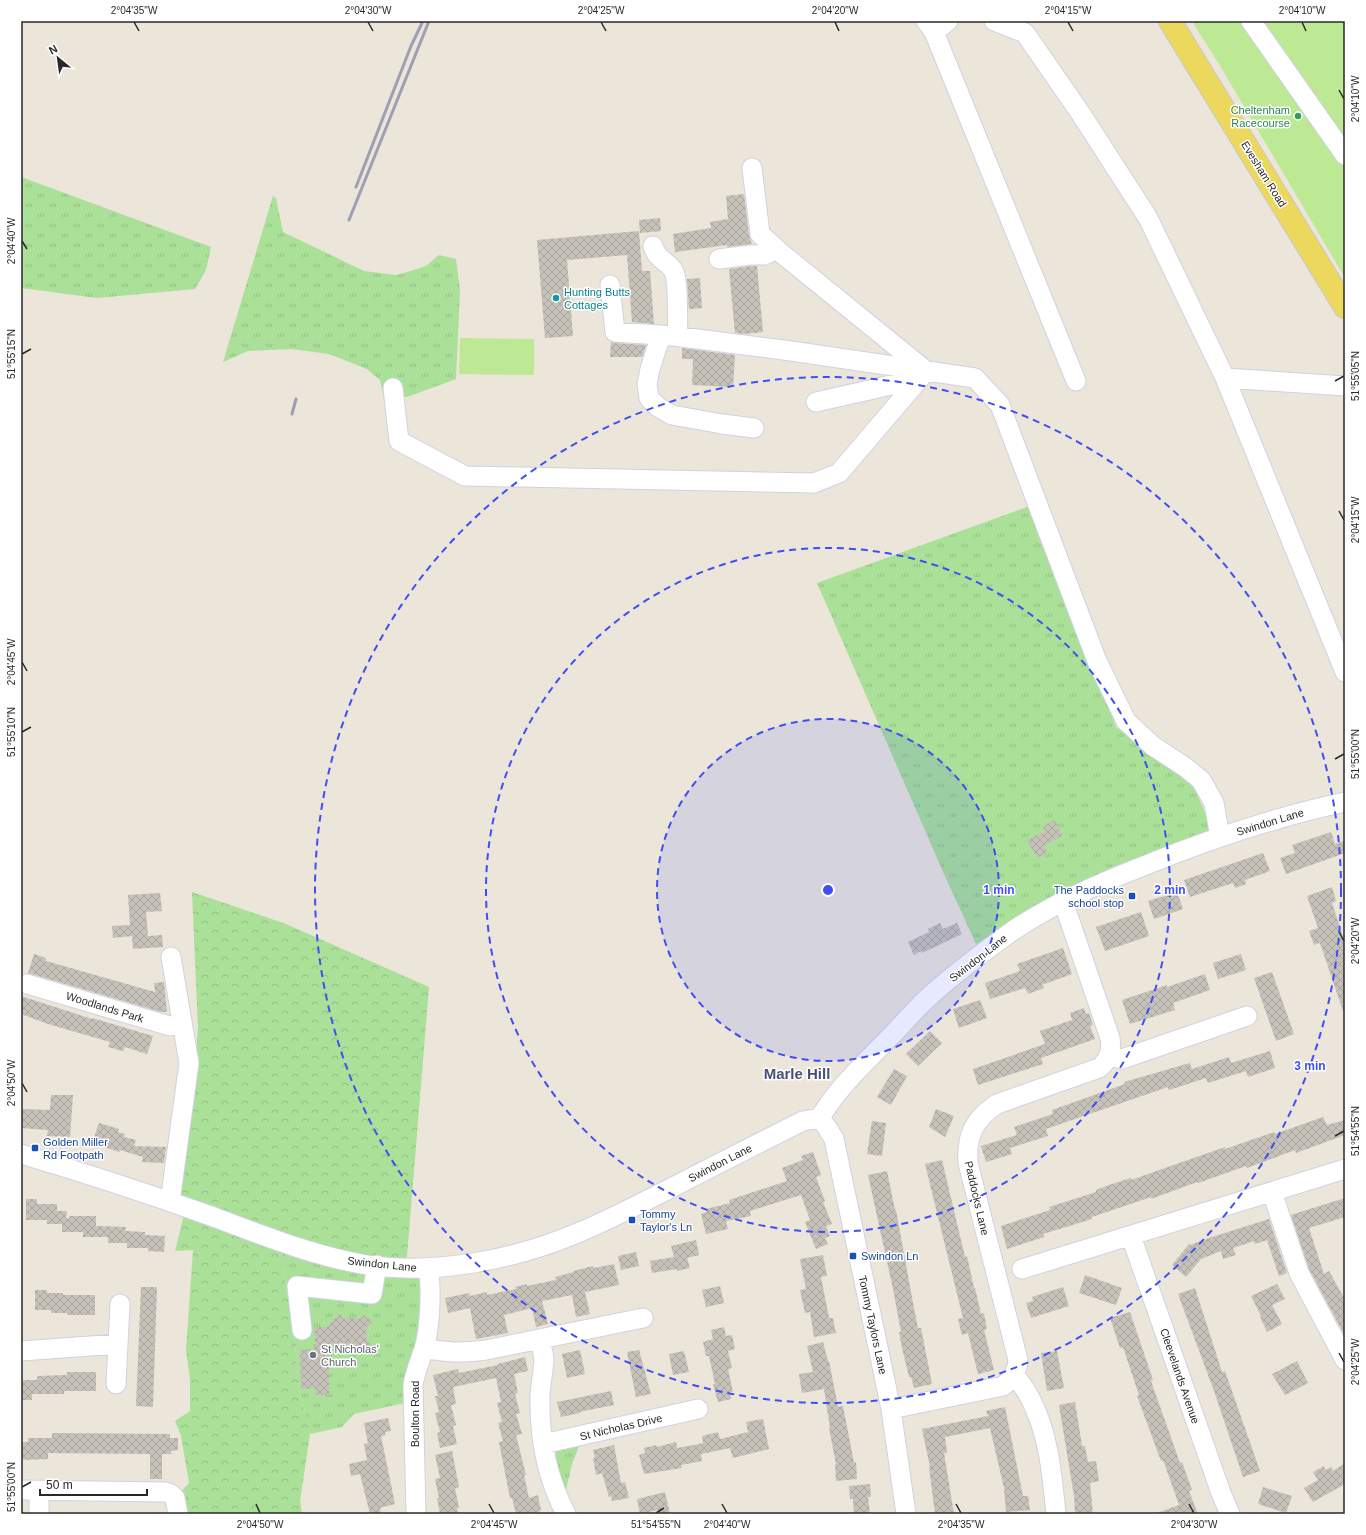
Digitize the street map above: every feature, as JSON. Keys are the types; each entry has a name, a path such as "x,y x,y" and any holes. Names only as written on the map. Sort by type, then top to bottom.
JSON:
{"main road":[{"name":"Evesham Road","path":"1170,21 1345,307"}],"street":[{"path":"994,21 1021,27 1081,114 1148,218 1225,378 1345,672"},
{"path":"1251,21 1345,155"},
{"path":"936,25 1076,381"},
{"path":"752,168 760,234 926,370"},
{"path":"652,246 654,252 660,260 667,264 673,271 676,284 670,336 658,348 650,369 647,384 649,398 658,407 672,415 754,428"},
{"path":"719,259 764,254 777,249"},
{"path":"610,285 615,332 670,336 810,353 975,378 1000,405 1097,661 1126,722 1153,746 1185,767 1201,780 1214,803 1220,837"},
{"path":"393,388 399,441 465,476 814,484 839,473 926,370"},
{"path":"816,402 909,381 926,370"},
{"path":"1225,378 1345,386"},
{"name":"Swindon Lane","path":"21,1154 176,1204 262,1235 342,1260 377,1266 428,1268 492,1259 548,1244 576,1234 641,1203 803,1120 820,1118 843,1085 931,995 972,961 1015,930 1063,901 1125,873 1220,837 1315,808 1345,802"},
{"path":"1063,901 1110,1038 1111,1044 1109,1056 1122,1059 1247,1016"},
{"path":"171,957 189,1063 176,1204"},
{"name":"Woodlands Park","path":"27,984 170,1026 182,1024"},
{"name":"Paddocks Lane","path":"1014,1375 1018,1360 968,1163 968,1142 976,1123 989,1109 997,1104 1099,1068 1104,1065 1109,1056"},
{"name":"Tommy Taylors Lane","path":"820,1118 834,1139 891,1410 906,1514"},
{"path":"1022,1269 1345,1169"},
{"path":"1272,1192 1299,1273 1345,1360"},
{"name":"Cleevelands Avenue","path":"1131,1236 1221,1493 1230,1514"},
{"path":"302,1330 297,1286 372,1294 377,1266"},
{"name":"Boulton Road","path":"416,1514 413,1385 416,1368 424,1348 430,1294 428,1268"},
{"path":"116,1384 120,1304"},
{"path":"424,1348 442,1352 462,1353 486,1350 643,1318"},
{"path":"540,1340 544,1359 540,1394 540,1416 543,1444 552,1482 566,1514"},
{"path":"21,1351 118,1344"},
{"path":"891,1410 1003,1386 1014,1375 1030,1397 1043,1432 1049,1459 1056,1514"},
{"name":"St Nicholas Drive","path":"543,1444 698,1409"},
{"path":"39,1514 30,1491 165,1492 176,1498 178,1514"}],"green space":[{"name":"Cheltenham Racecourse","path":"1192,21 1345,21 1345,278 1219,64"},
{"path":"21,177 211,247 206,270 195,289 97,298 21,288"},
{"path":"273,196 276,198 283,232 364,271 396,275 426,266 439,255 456,259 460,290 456,379 407,397 384,398 380,380 367,369 329,354 292,349 248,351 223,362"},
{"path":"460,338 534,339 534,375 459,374"},
{"path":"1038,503 1116,727 1192,782 1212,829 976,944 817,583"},
{"path":"192,892 286,924 429,987 406,1268 283,1243 282,1262 295,1343 299,1390 310,1434 300,1501 302,1514 178,1514 175,1498 189,1483 181,1436 175,1421 190,1411 190,1380 186,1350 193,1250 175,1251 186,1207 177,1193 193,1107 198,1027"},
{"path":"283,1242 428,1268 414,1401 354,1414 342,1427 310,1434 299,1390 295,1343 282,1262"},
{"path":"581,1441 572,1464 565,1494 554,1455 557,1450"}],"building":[{"path":"744,194 749,235 752,244 727,247 727,245 675,252 673,234 711,228 710,222 728,219 726,196"},
{"path":"660,218 661,231 640,233 639,220"},
{"name":"Hunting Butts Cottages","path":"639,231 642,271 650,271 654,324 632,322 627,255 567,260 573,336 545,338 537,240"},
{"path":"757,266 763,332 745,334 735,333 729,269"},
{"path":"700,278 702,308 689,309 687,279"},
{"path":"611,342 646,345 642,357 610,357"},
{"path":"682,348 735,355 733,387 692,385 693,359 682,359"},
{"path":"1054,820 1063,835 1044,846 1048,852 1037,858 1027,840 1045,831 1043,827"},
{"path":"1331,832 1335,844 1345,841 1345,853 1286,874 1280,858 1295,853 1292,845"},
{"path":"1263,853 1270,871 1245,880 1246,884 1235,888 1233,883 1190,897 1184,880"},
{"path":"1332,887 1336,901 1332,903 1345,942 1345,1011 1343,1011 1320,943 1314,945 1309,931 1318,928 1307,896"},
{"path":"1177,892 1183,909 1154,919 1148,901"},
{"path":"160,893 162,911 146,912 148,936 162,935 163,947 133,949 132,936 113,938 112,926 130,925 128,895"},
{"path":"1141,912 1149,936 1105,951 1096,927"},
{"path":"940,923 943,929 957,923 962,934 922,953 921,951 914,955 908,942 929,932 928,929"},
{"path":"1063,948 1072,974 1042,985 1044,988 1028,994 1025,988 990,999 985,983 1020,971 1017,964"},
{"path":"34,954 46,958 46,961 155,992 154,983 164,982 167,1012 161,1012 28,973"},
{"path":"1241,954 1246,970 1218,979 1213,963"},
{"path":"1272,972 1294,1034 1276,1041 1254,978"},
{"path":"1205,974 1210,990 1173,1003 1175,1010 1130,1024 1122,1000"},
{"path":"21,996 92,1019 153,1036 147,1054 125,1047 123,1051 108,1047 110,1042 48,1024 21,1014"},
{"path":"980,1000 987,1018 959,1028 953,1009"},
{"path":"1084,1008 1086,1014 1089,1013 1093,1025 1090,1026 1095,1039 1041,1058 1043,1064 978,1085 973,1069 1045,1044 1040,1031 1072,1020 1070,1013"},
{"path":"930,1031 942,1043 918,1066 906,1054"},
{"path":"1270,1051 1275,1068 1248,1077 1246,1071 1208,1083 1206,1078 1169,1090 1168,1087 1046,1129 1048,1136 1010,1148 1012,1154 986,1162 981,1146 1017,1135 1014,1127 1053,1114 1052,1110 1125,1084 1124,1082 1190,1063 1192,1069 1229,1057 1231,1063"},
{"path":"894,1069 907,1076 891,1105 877,1097"},
{"path":"51,1095 73,1095 70,1137 47,1136 48,1130 21,1128 21,1109 50,1110"},
{"path":"936,1109 954,1116 945,1137 929,1127"},
{"path":"1323,1117 1327,1125 1345,1120 1345,1135 1296,1153 1295,1150 1247,1168 1246,1166 1151,1199 1151,1197 1092,1217 1092,1219 1043,1234 1044,1237 1007,1249 1001,1226 1050,1210 1049,1207 1096,1192 1096,1190 1109,1185 1131,1178 1131,1180 1225,1147 1225,1149 1274,1132 1275,1134"},
{"path":"872,1121 886,1123 882,1156 867,1154"},
{"path":"99,1123 119,1129 118,1132 125,1134 124,1137 136,1140 134,1146 166,1147 164,1163 142,1162 143,1157 120,1150 119,1152 92,1143"},
{"path":"813,1152 821,1175 816,1177 825,1201 823,1202 832,1224 826,1226 830,1236 825,1238 828,1244 816,1249 805,1222 810,1220 801,1195 750,1211 751,1216 726,1221 728,1229 706,1234 701,1214 707,1212 706,1209 730,1203 729,1200 787,1181 782,1168 803,1160 801,1156"},
{"path":"942,1160 965,1257 967,1256 981,1314 984,1313 987,1329 984,1330 994,1370 978,1374 968,1333 962,1335 958,1319 963,1318 925,1164"},
{"path":"887,1171 896,1210 918,1328 921,1328 932,1384 914,1388 911,1377 909,1377 902,1348 899,1332 901,1332 893,1289 868,1175"},
{"path":"1345,1198 1345,1217 1309,1228 1324,1274 1329,1271 1345,1300 1345,1336 1309,1269 1291,1215"},
{"path":"26,1199 37,1199 37,1204 57,1204 57,1211 67,1211 66,1218 69,1219 69,1216 96,1216 96,1226 126,1227 125,1231 145,1232 145,1235 165,1236 164,1252 148,1251 148,1248 127,1248 127,1243 108,1243 108,1237 83,1237 83,1232 62,1232 62,1224 47,1224 47,1220 26,1220"},
{"path":"1269,1219 1287,1273 1279,1276 1267,1240 1255,1244 1254,1241 1233,1248 1236,1255 1223,1259 1221,1251 1201,1259 1186,1277 1172,1265 1189,1244 1190,1245"},
{"path":"696,1240 699,1255 687,1258 690,1268 677,1271 677,1269 652,1273 650,1261 674,1257 671,1246"},
{"path":"636,1252 639,1266 621,1270 618,1256"},
{"path":"823,1255 827,1276 821,1277 829,1318 833,1318 836,1333 814,1337 810,1312 805,1313 800,1290 806,1289 800,1259"},
{"path":"614,1264 619,1285 585,1292 590,1314 576,1317 572,1295 542,1301 548,1324 536,1327 532,1308 504,1315 508,1333 476,1339 470,1308 448,1313 445,1298 469,1293 470,1296 487,1292 487,1295 516,1289 515,1287 527,1284 527,1286 556,1280 555,1277 593,1266 594,1268"},
{"path":"1085,1275 1122,1288 1116,1305 1079,1293"},
{"path":"1277,1284 1285,1299 1272,1305 1282,1324 1267,1332 1251,1296"},
{"path":"720,1286 724,1303 706,1307 702,1290"},
{"path":"141,1287 157,1287 153,1407 136,1406"},
{"path":"1063,1287 1069,1306 1031,1318 1026,1303 1033,1301 1032,1297"},
{"path":"1195,1288 1222,1372 1225,1371 1260,1471 1243,1477 1214,1391 1178,1294"},
{"path":"35,1290 47,1290 47,1293 63,1293 63,1295 95,1295 95,1315 67,1315 67,1313 51,1313 51,1310 35,1310"},
{"path":"1130,1312 1153,1380 1151,1381 1180,1463 1182,1462 1192,1490 1189,1491 1198,1514 1157,1514 1179,1505 1163,1460 1161,1461 1137,1396 1139,1395 1123,1347 1120,1348 1110,1318"},
{"name":"St Nicholas' Church","path":"339,1314 345,1319 351,1317 359,1319 365,1315 373,1322 367,1327 366,1333 367,1340 373,1347 365,1354 358,1349 352,1348 346,1349 340,1355 329,1344 329,1395 315,1395 315,1388 301,1389 300,1350 315,1349 315,1331 313,1327 327,1327"},
{"path":"724,1327 726,1336 732,1335 735,1349 728,1351 732,1368 728,1369 733,1392 730,1392 731,1399 718,1402 713,1384 715,1384 709,1356 706,1356 703,1342 713,1339 711,1330"},
{"path":"823,1342 829,1361 838,1407 843,1406 854,1463 856,1462 857,1479 836,1481 836,1464 829,1428 824,1389 802,1393 799,1374 813,1372 807,1346"},
{"path":"580,1350 585,1374 567,1378 562,1354"},
{"path":"639,1350 651,1394 636,1397 627,1352"},
{"path":"684,1351 689,1372 673,1375 669,1354"},
{"path":"1057,1351 1064,1388 1047,1391 1041,1353"},
{"path":"525,1357 528,1371 514,1374 518,1393 515,1394 520,1413 516,1414 522,1434 516,1435 526,1475 524,1475 529,1498 538,1495 541,1511 530,1514 516,1514 512,1498 510,1498 499,1442 503,1441 498,1423 502,1422 497,1403 501,1402 496,1378 453,1387 456,1404 451,1405 456,1425 453,1426 457,1444 440,1448 437,1433 440,1432 435,1413 439,1412 435,1396 438,1396 433,1375 458,1369 459,1373 498,1365"},
{"path":"1297,1361 1308,1383 1285,1395 1272,1374"},
{"path":"67,1372 96,1372 96,1391 64,1391 64,1394 32,1394 32,1400 21,1400 21,1380 37,1380 37,1376 67,1375"},
{"path":"611,1391 614,1405 561,1417 557,1402"},
{"path":"1075,1402 1082,1446 1085,1446 1088,1462 1096,1461 1099,1481 1090,1483 1093,1514 1075,1514 1074,1496 1059,1405"},
{"path":"1005,1407 1023,1496 1028,1496 1030,1510 1006,1512 1004,1488 990,1428 945,1437 947,1453 944,1453 954,1514 935,1514 930,1467 922,1429 988,1416 986,1411"},
{"path":"388,1418 391,1431 385,1432 386,1435 381,1436 395,1504 380,1508 381,1514 370,1514 360,1474 351,1476 349,1464 367,1460 364,1444 368,1443 364,1423"},
{"path":"763,1419 769,1449 733,1458 730,1448 701,1454 702,1461 681,1465 682,1468 644,1474 639,1455 645,1453 644,1448 656,1445 657,1447 676,1442 677,1448 699,1444 703,1443 702,1436 718,1432 720,1439 748,1432 746,1422"},
{"path":"52,1433 170,1434 170,1438 178,1438 178,1450 171,1451 171,1454 162,1454 162,1479 150,1479 150,1454 48,1453 48,1459 21,1460 21,1442 28,1442 28,1438 52,1438"},
{"path":"614,1445 621,1483 625,1482 629,1498 612,1501 611,1496 609,1497 602,1473 596,1475 593,1450"},
{"path":"452,1451 459,1487 455,1488 459,1508 457,1508 458,1514 440,1514 437,1498 439,1498 435,1479 440,1478 435,1455"},
{"path":"1345,1463 1345,1484 1313,1502 1304,1488 1318,1480 1313,1472 1324,1466 1325,1470 1331,1467 1333,1471"},
{"path":"870,1484 871,1497 868,1497 870,1514 854,1514 853,1499 850,1499 849,1486"},
{"path":"1263,1487 1292,1496 1286,1513 1258,1504"},
{"path":"665,1492 670,1514 659,1514 658,1510 640,1514 637,1499"}],"railway":[{"path":"356,187 411,46 423,21"},
{"path":"349,220 429,21"},
{"path":"292,414 296,399"}],"place":[{"name":"Cheltenham Racecourse","path":"1298,116"},
{"name":"Hunting Butts Cottages","path":"556,298"},
{"name":"The Paddocks school stop","path":"1132,896"},
{"name":"Golden Miller Rd Footpath","path":"35,1148"},
{"name":"Tommy Taylor's Ln","path":"632,1220"},
{"name":"Swindon Ln","path":"853,1256"},
{"name":"St Nicholas' Church","path":"313,1355"}],"district":[{"name":"Marle Hill","path":"797,1073"}]}
